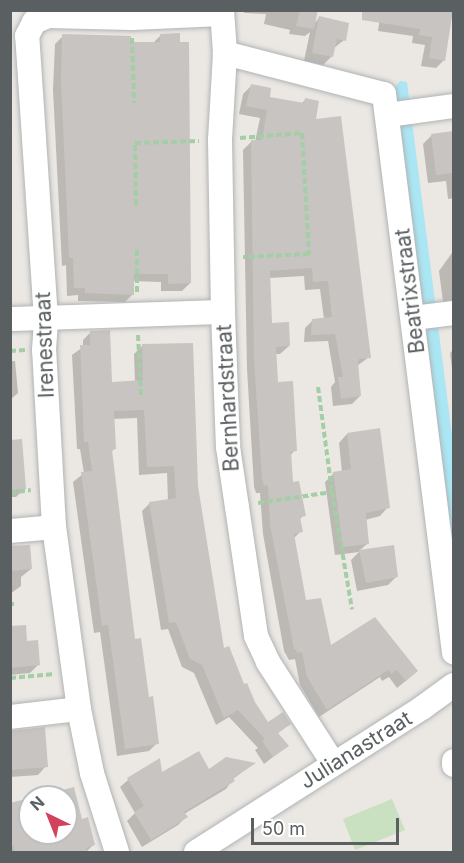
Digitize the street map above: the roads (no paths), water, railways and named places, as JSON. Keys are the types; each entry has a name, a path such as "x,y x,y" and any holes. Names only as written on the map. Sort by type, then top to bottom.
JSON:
{"street":[{"name":"Irenestraat","path":"117,852 92,773 79,709 54,527 44,350 46,319 27,36 34,22 48,16 132,18 222,12"},
{"name":"Bernhardstraat","path":"222,12 225,53 220,140 228,447 256,636 268,662 333,763"},
{"name":"Beatrixstraat","path":"225,53 384,94 399,114 432,316 448,534 453,652"},
{"path":"399,114 453,106"},
{"path":"10,319 223,312"},
{"path":"10,531 54,527"},
{"name":"Julianastraat","path":"196,852 422,708 453,685"},
{"path":"10,717 79,709"}],"water":[{"path":"400,81 407,82 453,443 453,546 395,87"}]}
